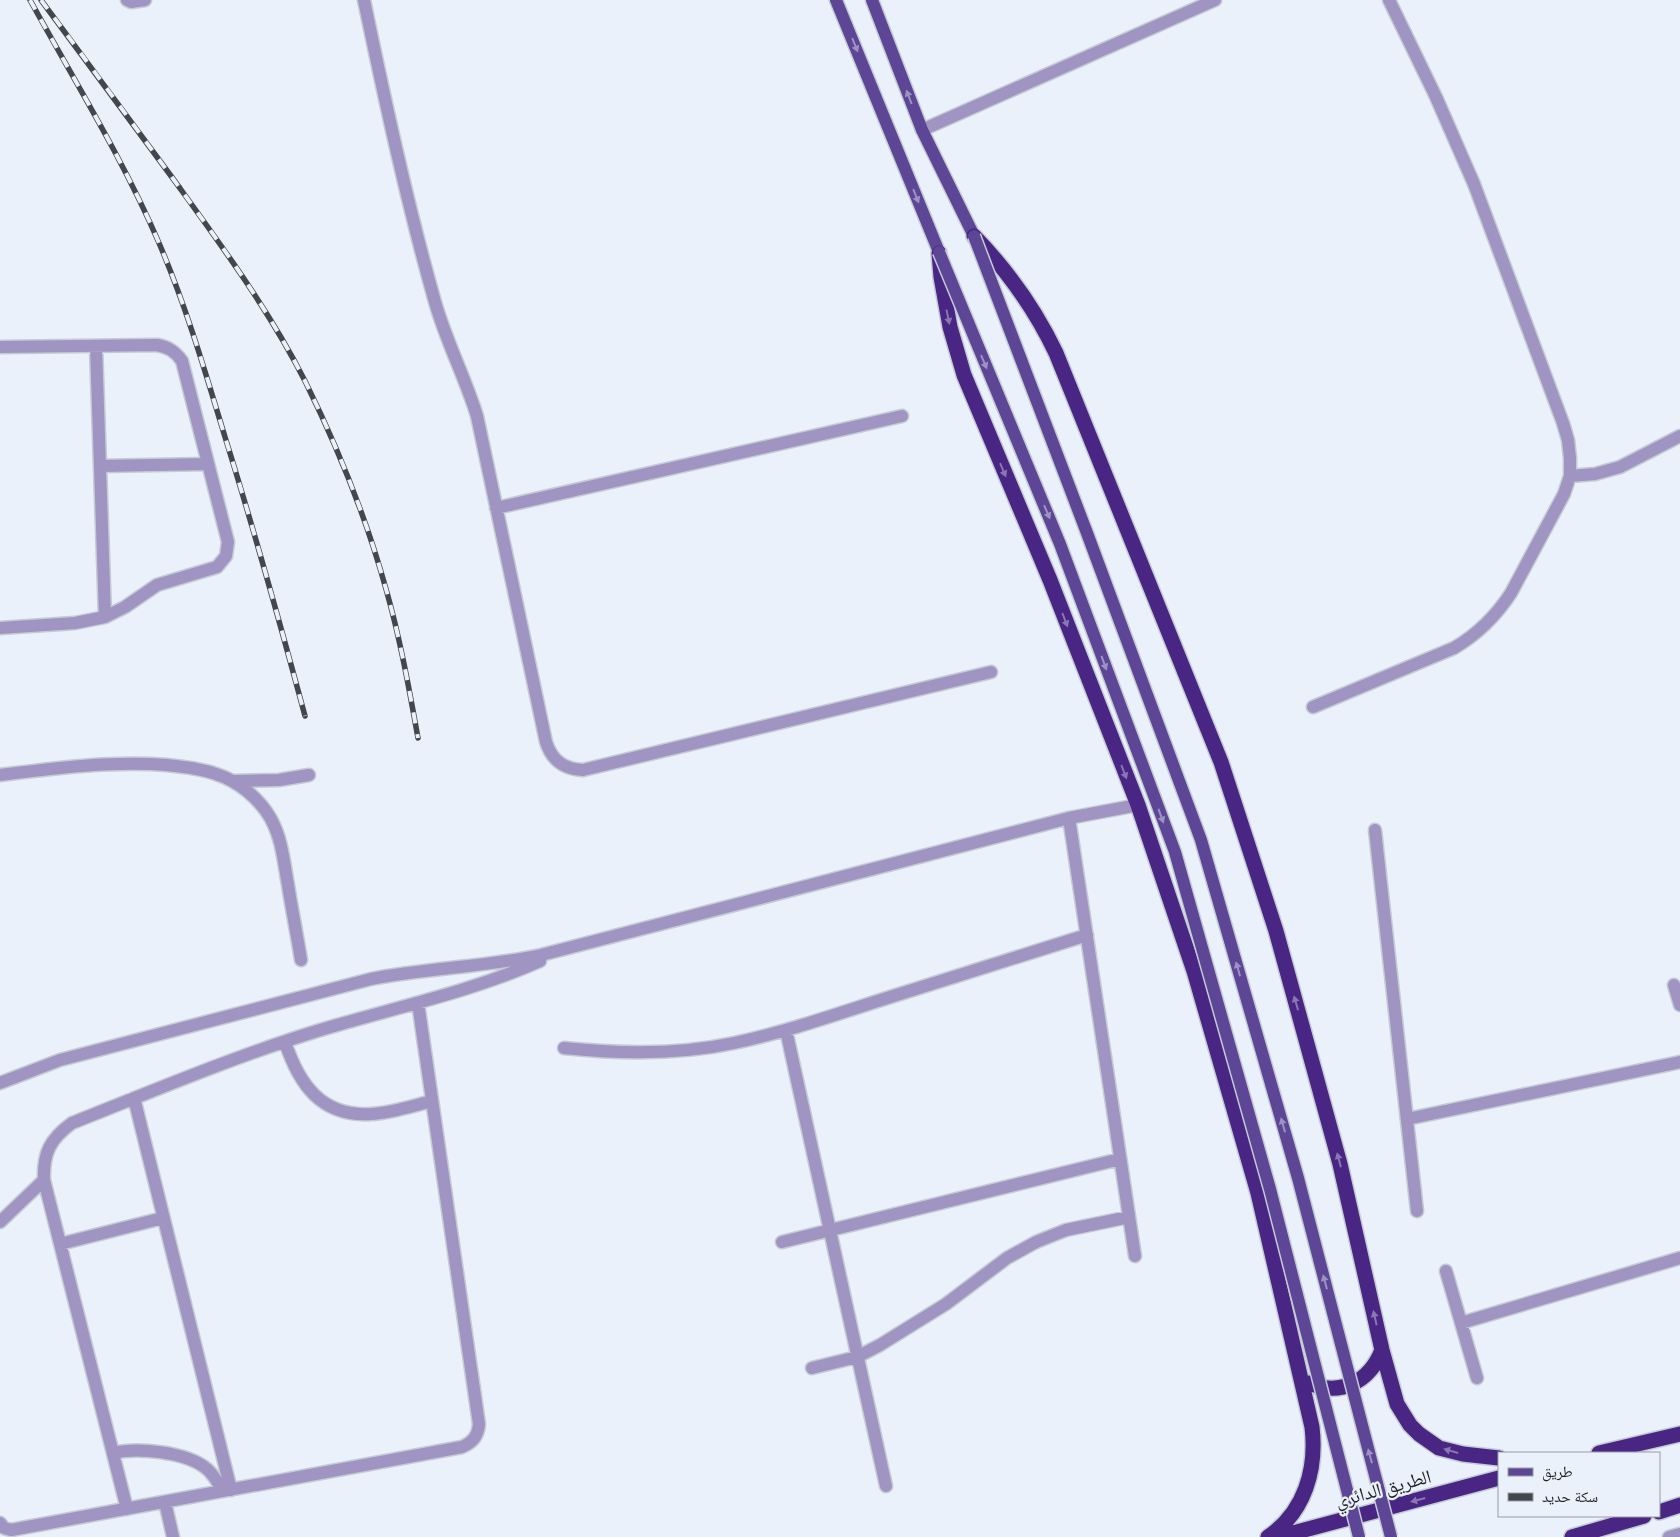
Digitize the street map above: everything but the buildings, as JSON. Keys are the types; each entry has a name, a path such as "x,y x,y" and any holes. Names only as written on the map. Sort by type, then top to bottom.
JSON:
{"highway":[{"path":"974,236 1021,291 1042,325 1056,353 1221,762 1276,931 1310,1051 1340,1164 1382,1350 1397,1404 1418,1434 1439,1448 1450,1452 1498,1458"},
{"path":"939,252 949,318 964,375 1050,580 1138,805 1194,971 1252,1175 1312,1427 1314,1453 1304,1495 1286,1521 1268,1537"},
{"path":"1301,1379 1321,1387 1343,1387 1363,1377 1372,1369 1382,1350"},
{"path":"1603,1452 1680,1434"},
{"name":"الطريق الدائري","path":"1278,1537 1498,1478"},
{"path":"1660,1512 1680,1505"},
{"path":"1572,1537 1641,1517"}],"main road":[{"path":"836,0 1060,544 1174,852 1270,1189 1359,1537"},
{"path":"872,0 922,130 974,236 1087,533 1200,840 1298,1178 1392,1537"}],"lane":[{"path":"127,0 131,2 145,0"},
{"path":"364,0 389,115 429,279 444,328 465,380 474,409 546,742 549,752 556,760 573,770 584,770 991,672"},
{"path":"922,130 1215,0"},
{"path":"1313,706 1454,648 1486,624 1511,593 1564,494 1570,476 1568,440 1563,423 1491,228 1451,132 1389,0"},
{"path":"0,347 157,345 165,346 177,354 182,361 228,542 226,556 222,562 210,570 157,585 125,607 105,617 75,623 0,628"},
{"path":"96,346 105,617"},
{"path":"496,508 902,416"},
{"path":"1570,476 1596,474 1620,467 1680,436"},
{"path":"100,466 208,464"},
{"path":"0,775 98,764 133,764 200,769 232,781 247,791 260,804 271,819 278,836 283,854 301,960"},
{"path":"232,781 263,781 310,775"},
{"path":"0,1094 4,1082 60,1060 371,979 414,972 499,963 561,950 1069,818 1138,805"},
{"path":"1069,818 1135,1256"},
{"path":"1375,830 1417,1211"},
{"path":"564,1048 620,1053 677,1051 733,1043 786,1030 1087,935"},
{"path":"127,1509 44,1180 43,1167 46,1153 52,1141 72,1123 209,1069 285,1042 502,978 561,950"},
{"path":"1674,985 1680,1005"},
{"path":"0,1523 4,1528 30,1532 127,1509 462,1447 469,1444 475,1438 479,1424 418,1003"},
{"path":"786,1030 886,1486"},
{"path":"285,1042 296,1072 304,1085 328,1105 342,1111 357,1114 373,1114 432,1101"},
{"path":"1407,1119 1680,1062"},
{"path":"134,1098 227,1490"},
{"path":"782,1242 1120,1159"},
{"path":"0,1222 44,1180"},
{"path":"812,1368 857,1357 902,1332 946,1304 1021,1249 1066,1230 1129,1217"},
{"path":"60,1244 163,1218"},
{"path":"1462,1323 1680,1258"},
{"path":"1446,1271 1478,1378"},
{"path":"113,1453 146,1449 197,1462 209,1470 227,1490"},
{"path":"165,1502 173,1537"},
{"path":"1669,1537 1680,1534"}],"railway":[{"path":"30,0 114,150 145,212 169,267 195,339 236,472 305,716"},
{"path":"41,0 227,253 276,329 305,381 329,432 370,536 400,644 418,738"}]}
